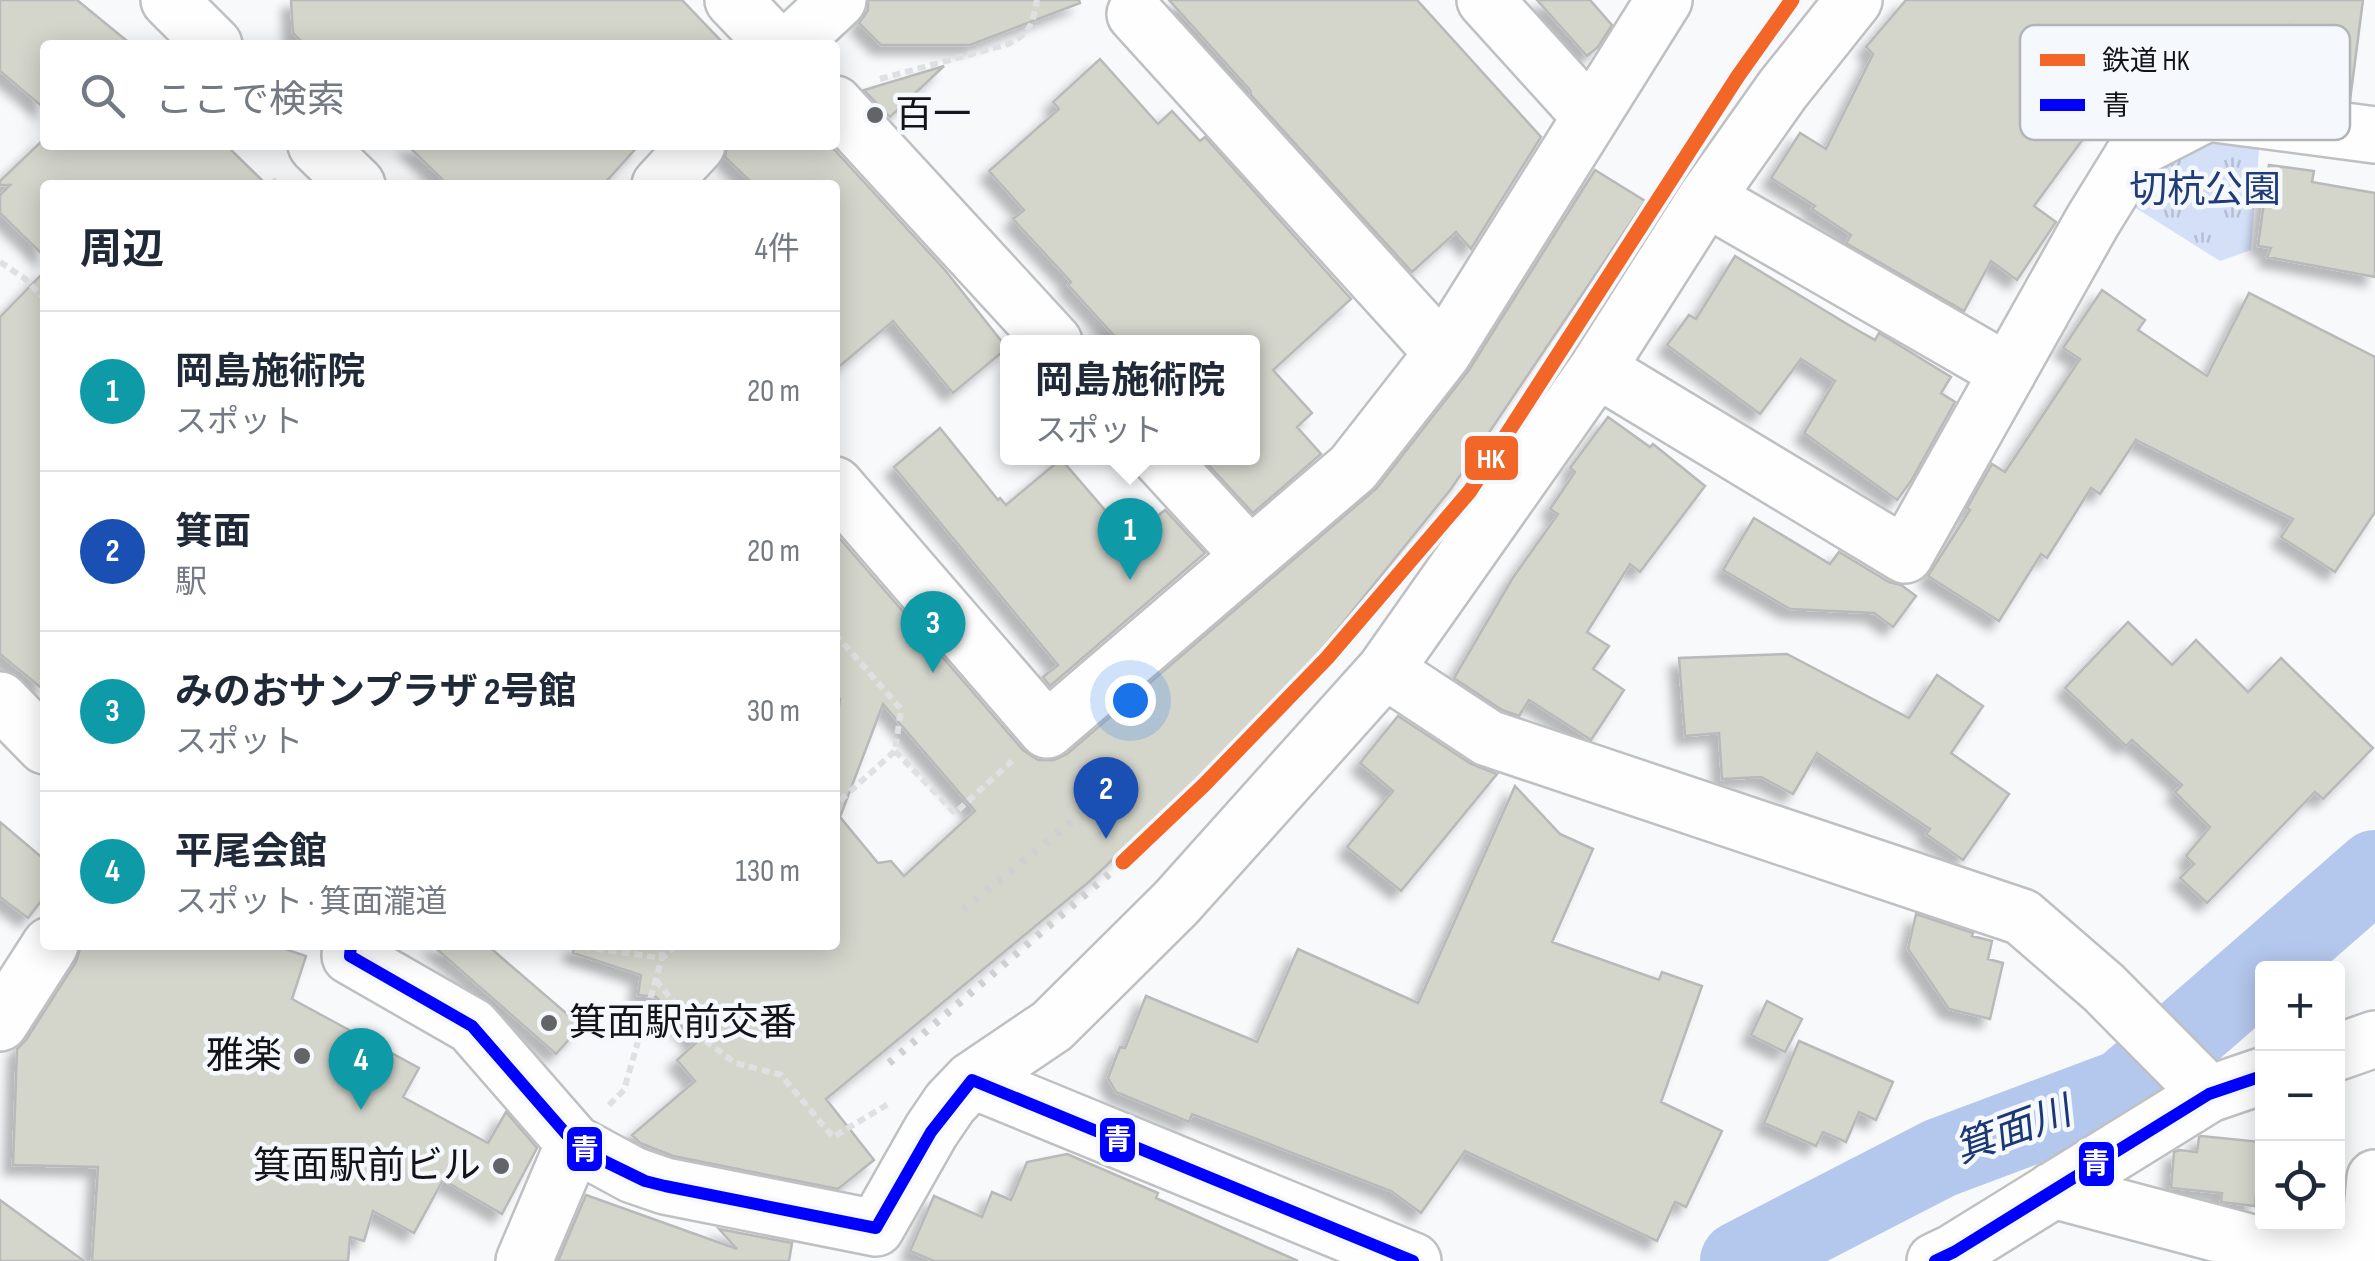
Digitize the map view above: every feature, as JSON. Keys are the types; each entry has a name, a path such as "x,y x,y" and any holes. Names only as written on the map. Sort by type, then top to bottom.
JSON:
{"street":[{"path":"169,0 209,40"},
{"path":"733,0 771,40"},
{"path":"795,40 838,0"},
{"path":"1484,0 1591,116"},
{"path":"840,491 1047,730 1353,468 1443,353 1664,0"},
{"path":"339,950 472,1026 574,1142 618,1168 665,1186 885,1244 931,1131 961,1091 1052,1026 1176,903 1385,670 1597,369 1706,198 1782,89 1854,0"},
{"path":"1135,14 1443,353"},
{"path":"854,92 1048,335"},
{"path":"2350,132 2375,135"},
{"path":"1597,369 1905,555 2092,222 2137,149 2154,140"},
{"path":"665,180 692,150"},
{"path":"298,161 345,180"},
{"path":"1706,198 2008,372"},
{"path":"1166,465 1250,556"},
{"path":"1385,670 1488,738 2022,917 2104,988 2209,1094"},
{"path":"0,700 40,741"},
{"path":"0,1024 47,950"},
{"path":"2341,1051 2375,1039"},
{"path":"1935,1261 2209,1094 2255,1078"},
{"path":"961,1091 1413,1261"},
{"path":"524,1261 574,1142"},
{"path":"2053,1190 2286,1252 2369,1245 2375,1178"}],"path":[{"path":"854,92 1022,37 1032,25 1037,0"},
{"path":"277,180 298,161"},
{"path":"0,262 40,294"},
{"path":"840,640 900,708 895,751 840,800"},
{"path":"895,751 955,813 1047,730"},
{"path":"605,950 662,958 672,950"},
{"path":"574,1142 624,1090 662,958 661,950"},
{"path":"656,980 703,1039 735,1063 781,1075 833,1136 912,1090 961,1091"}],"green space":[{"name":"切杭公園","path":"2187,140 2260,140 2251,250 2220,261 2131,205 2153,165"}],"building":[{"path":"0,0 77,0 126,40 40,40 40,105 0,71"},
{"path":"291,0 682,0 720,40 300,40 293,33"},
{"path":"868,0 1080,3 970,45 881,45 859,23 868,10"},
{"path":"1169,0 1417,0 1541,137 1471,249 1456,232 1412,272"},
{"path":"1537,0 1590,0 1612,25 1587,56"},
{"path":"1906,0 2363,0 2350,100 2350,25 2020,25 2020,140 2082,140 2034,206 2056,222 2017,280 1991,261 1964,311 1846,243 1851,235 1771,178 1800,133 1826,149 1873,54 1866,47"},
{"path":"1100,59 1158,124 1172,111 1200,141 1205,137 1351,299 1273,370 1312,413 1297,427 1321,454 1253,513 1208,465 1260,465 1260,335 1114,335 1013,219 1024,210 989,171 1059,109 1053,102"},
{"path":"944,66 890,117 864,90"},
{"path":"40,143 40,150 231,150 262,180 40,180 40,252 0,213 0,195 10,185 0,185"},
{"path":"412,150 634,150 608,180 443,180"},
{"path":"726,150 835,150 945,270 1000,339 1000,354 953,393 893,321 840,366 840,180 749,180 725,157"},
{"path":"2269,165 2314,171 2312,182 2375,193 2375,277 2267,257 2271,248 2258,246"},
{"path":"1595,170 1645,201 1451,489 1320,651 1187,789 1090,881 826,1099 874,1160 838,1189 673,1156 640,1143 632,1135 695,1081 677,1060 696,1043 656,997 638,995 641,975 573,950 840,950 840,817 840,699 840,539 1023,750 1038,760 1054,760 1067,754 1377,488 1469,370","holes":["883,704 975,811 904,876 891,861 878,863 840,817"]},
{"path":"1735,256 1875,340 1879,333 1951,377 1941,393 1955,402 1897,500 1804,433 1835,381 1801,359 1760,414 1667,345 1689,315 1696,319"},
{"path":"40,276 40,687 0,654 0,317"},
{"path":"2102,290 2145,320 2138,330 2207,376 2249,293 2375,357 2375,512 2335,572 2281,537 2293,519 2136,440 2100,494 2091,488 2047,558 2041,554 1999,621 1928,576 1970,510 1967,508 1992,464 2005,472 2080,359 2063,348"},
{"path":"1608,417 1650,447 1653,444 1705,486 1640,572 1630,564 1587,632 1609,646 1593,669 1624,690 1591,740 1529,700 1519,716 1502,710 1454,678 1512,579 1558,514 1550,509 1575,472 1570,468"},
{"path":"940,428 1006,505 1054,465 1066,465 1129,538 1165,510 1205,553 1050,686 1043,677 1058,665 894,467"},
{"path":"1754,518 1830,564 1839,552 1916,596 1893,627 1874,613 1790,609 1723,570"},
{"path":"2128,622 2172,665 2196,640 2248,692 2281,658 2373,748 2323,799 2315,792 2207,903 2180,878 2194,864 2186,856 2210,827 2175,792 2182,785 2132,740 2126,746 2065,688"},
{"path":"1787,654 1909,718 1937,675 1983,706 1951,753 2009,794 1963,860 1926,834 1930,829 1817,753 1793,794 1761,777 1722,779 1719,733 1685,736 1679,658"},
{"path":"1398,716 1471,764 1497,774 1401,891 1347,847 1393,791 1360,763"},
{"path":"1515,786 1560,834 1593,849 1552,942 1659,980 1662,972 1702,986 1661,1102 1722,1131 1686,1207 1675,1202 1657,1241 1465,1151 1421,1213 1391,1191 1192,1114 1189,1122 1116,1092 1108,1078 1146,996 1257,1042 1298,949 1418,1003"},
{"path":"0,822 40,856 40,902 28,918 0,897"},
{"path":"1916,914 1992,941 1988,959 2003,963 1990,1019 1949,1009 1908,949"},
{"path":"80,950 288,950 306,956 292,999 419,1068 403,1097 488,1143 506,1112 537,1148 502,1214 443,1180 414,1233 373,1211 364,1241 350,1237 348,1261 92,1261 98,1167 13,1165 17,1049 76,962"},
{"path":"438,950 493,950 581,1026 556,1054"},
{"path":"1767,1001 1802,1019 1785,1052 1751,1035"},
{"path":"1799,1041 1893,1082 1876,1120 1859,1112 1846,1142 1823,1132 1816,1146 1764,1123"},
{"path":"2199,1137 2255,1141 2255,1206 2221,1202 2222,1193 2171,1188 2174,1152 2197,1152"},
{"path":"1067,1154 1298,1261 934,1261 910,1251 934,1196 982,1217 992,1192 1011,1200 1027,1162"},
{"path":"586,1195 737,1249 719,1229 792,1243 789,1261 558,1261"},
{"path":"0,1200 37,1227 84,1261 0,1261"}],"waterway":[{"name":"箕面川","path":"2271,961 2375,870"},
{"name":"箕面川","path":"1740,1261 1940,1158 2124,1089 2255,975"}],"railway":[{"path":"963,910 1081,814"},
{"path":"889,1063 1123,862"}],"rail line":[{"name":"HK","path":"1123,862 1327,658 1470,491 1738,76 1792,0"}],"transit line":[{"name":"青","path":"351,950 350,956 472,1026 574,1143 645,1181 876,1228 931,1132 972,1080 1413,1261"},
{"name":"青","path":"1935,1261 2209,1094 2255,1078"}],"place":[{"name":"百一","path":"875,115"},
{"name":"岡島施術院","path":"1130,580"},
{"name":"みのおサンプラザ 2号館","path":"933,673"},
{"name":"箕面","path":"1106,839"},
{"name":"箕面駅前交番","path":"549,1023"},
{"name":"雅楽","path":"302,1056"},
{"name":"平尾会館","path":"361,1110"},
{"name":"箕面駅前ビル","path":"501,1166"}]}
